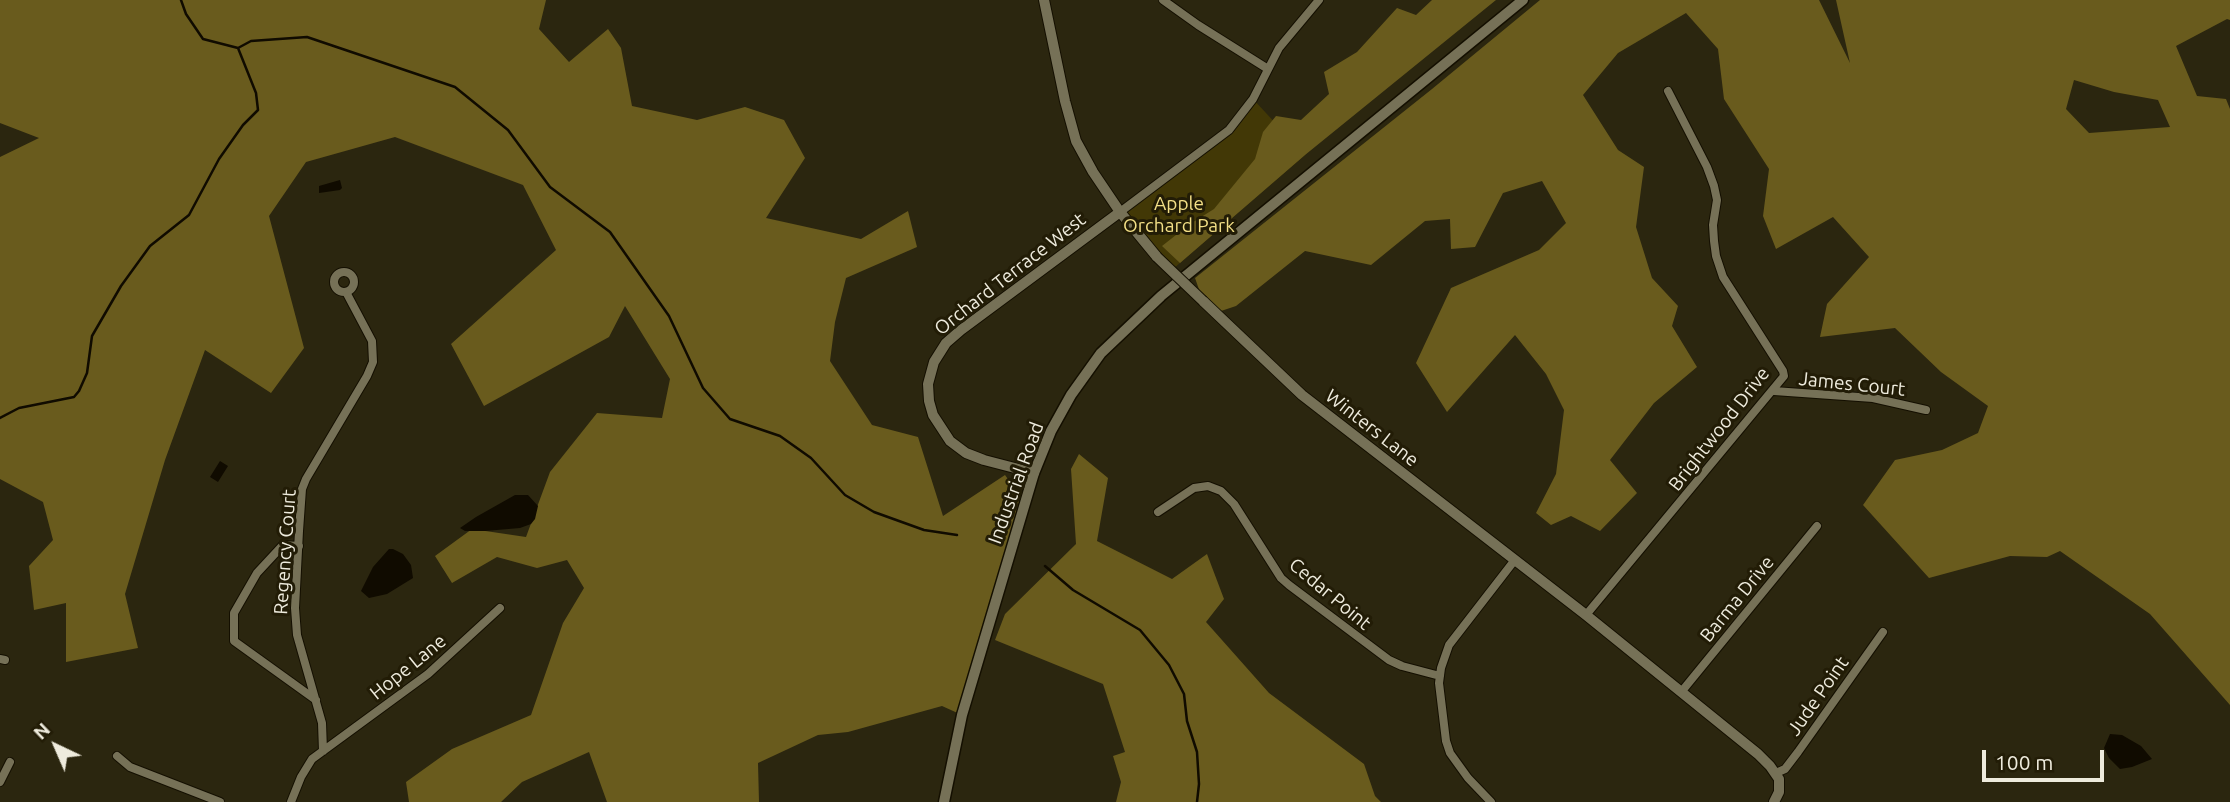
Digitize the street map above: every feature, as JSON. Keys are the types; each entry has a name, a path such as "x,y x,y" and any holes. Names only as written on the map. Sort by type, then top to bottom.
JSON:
{"main road":[{"name":"Industrial Road","path":"944,802 962,715 1034,473 1051,431 1071,395 1101,353 1125,329 1248,225 1523,0"}],"street":[{"name":"Winters Lane","path":"1044,0 1076,141 1120,212 1157,257 1302,395 1682,691 1776,772"},
{"path":"1163,0 1268,69"},
{"path":"1120,212 1229,130 1246,110 1290,33 1320,0"},
{"name":"Brightwood Drive","path":"1586,615 1783,378 1783,371 1723,277 1714,241 1717,200 1714,186 1668,90"},
{"name":"Orchard Terrace West","path":"1034,473 984,460 966,453 950,441 933,415 929,401 928,384 934,362 946,343 961,330 1120,212"},
{"name":"Regency Court","path":"323,751 322,723 297,635 295,608 302,489 373,362 372,341 346,292"},
{"name":"James Court","path":"1774,391 1873,398 1926,410"},
{"name":"Cedar Point","path":"1158,512 1194,488 1208,486 1221,491 1234,504 1281,578 1389,660 1440,676"},
{"name":"Barma Drive","path":"1682,691 1817,526"},
{"path":"299,546 283,545 257,573 234,613 234,641 316,701"},
{"path":"1491,802 1468,778 1450,753 1443,723 1440,676 1449,645 1514,561"},
{"name":"Hope Lane","path":"291,802 312,759 428,674 500,608"},
{"name":"Jude Point","path":"1776,772 1785,769 1798,752 1883,632"},
{"path":"117,756 130,767 220,802"},
{"path":"0,782 10,762"},
{"path":"1774,802 1779,787 1776,772"}],"green space":[{"name":"Apple Orchard Park","path":"1253,99 1305,155 1173,269 1120,212 1219,139"}],"shaded area":[{"path":"0,0 546,0 539,29 569,62 608,29 621,48 632,106 697,120 745,107 784,120 805,158 766,218 861,239 908,211 917,247 846,278 835,322 830,361 872,425 918,437 943,516 1005,475 1025,503 962,715 942,706 848,732 818,735 758,763 759,802 607,802 589,752 522,782 501,802 409,802 406,782 452,749 531,715 563,623 584,588 567,560 537,568 497,557 452,583 435,556 472,529 526,537 550,472 597,413 662,418 670,379 625,306 609,337 484,406 451,344 556,250 523,185 395,137 306,162 269,216 304,348 271,393 205,350 165,460 125,594 138,648 66,662 66,603 34,610 29,566 53,540 43,502 0,479 0,157 39,138 0,123"},
{"path":"1432,0 1496,0 1305,155 1180,263 1162,246 1214,209 1255,159 1263,132 1276,116 1301,120 1329,94 1324,72 1357,52 1397,8 1416,15"},
{"path":"1540,0 1819,0 1850,63 1836,0 2230,0 2230,20 2227,19 2176,46 2197,96 2226,99 2230,109 2230,705 2150,614 2060,551 2047,557 2010,556 1929,578 1863,505 1895,460 1942,450 1978,433 1988,406 1941,372 1895,328 1820,337 1827,304 1869,257 1833,217 1776,249 1763,216 1769,169 1724,99 1718,49 1686,13 1618,53 1583,95 1618,150 1644,167 1636,227 1652,278 1678,306 1672,326 1697,367 1654,403 1610,460 1637,493 1600,531 1571,516 1551,525 1536,513 1556,474 1564,410 1546,374 1515,335 1447,412 1416,363 1451,288 1539,250 1566,223 1542,181 1503,193 1475,247 1451,249 1450,219 1425,221 1371,265 1305,251 1236,306 1215,313 1203,301 1195,278","holes":["2074,80 2114,92 2158,100 2170,127 2089,133 2066,109"]},
{"path":"340,180 340,190 319,193 319,186"},
{"path":"1079,454 1108,478 1097,541 1172,579 1207,554 1224,599 1206,622 1269,693 1364,764 1375,796 1381,802 1116,802 1121,782 1113,756 1125,752 1103,684 995,640 1005,614 1076,544 1071,469"},
{"path":"220,461 228,466 218,482 210,477"},
{"path":"515,495 528,495 538,506 531,524 520,528 485,531 465,531 460,528 476,517"},
{"path":"389,549 403,554 411,565 413,578 387,594 369,598 361,591 373,567"},
{"path":"2110,734 2122,735 2141,746 2152,759 2120,769 2104,748"}],"waterway":[{"path":"181,0 186,14 203,39 238,48 251,41 307,37 455,87 508,130 550,187 610,232 669,316 703,388 730,419 780,436 811,458 845,495 874,512 924,530 957,535"},
{"path":"0,418 19,408 74,397 79,391 87,373 92,336 121,286 150,246 189,215 219,159 243,125 258,110 256,93 238,48"},
{"path":"1045,566 1073,590 1140,630 1169,665 1184,694 1187,721 1197,752 1197,802"}]}
